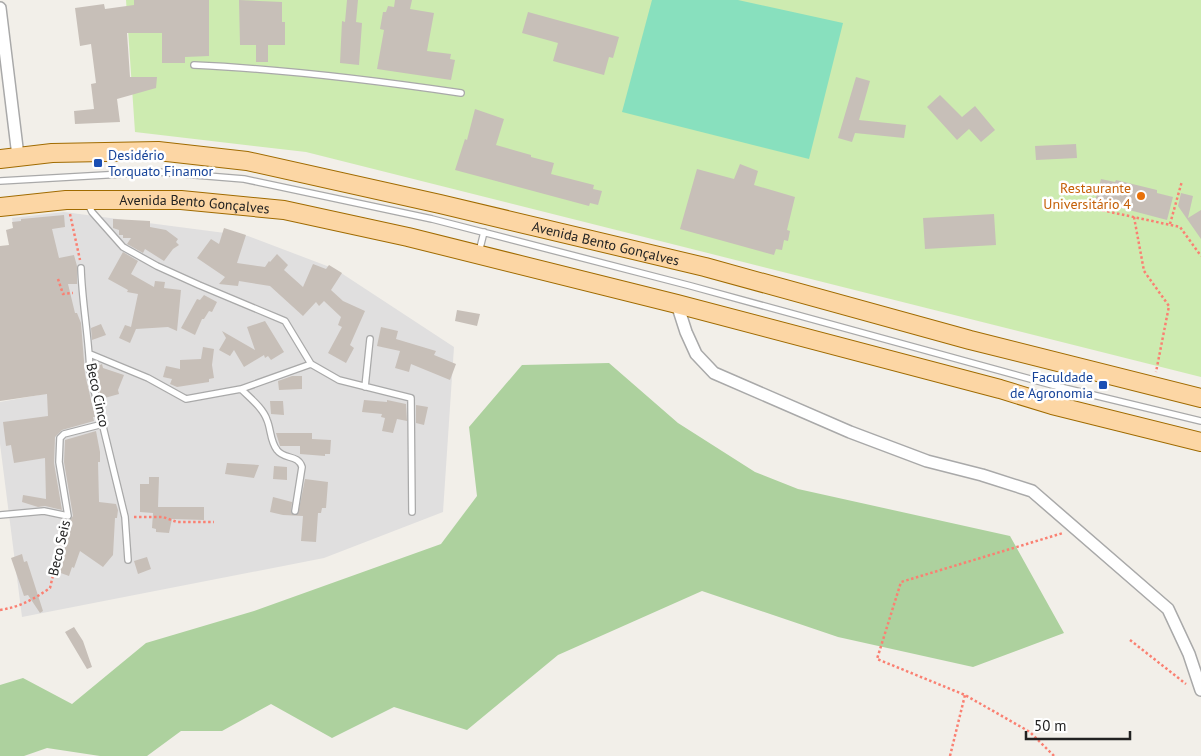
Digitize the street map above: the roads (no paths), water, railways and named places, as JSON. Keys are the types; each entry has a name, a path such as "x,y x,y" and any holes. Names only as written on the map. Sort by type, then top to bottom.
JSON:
{"main road":[{"name":"Avenida Bento Gonçalves","path":"0,159 52,154 158,151 247,161 449,206 705,267 970,340 1201,398"},
{"name":"Avenida Bento Gonçalves","path":"0,208 66,200 181,200 284,210 408,237 677,304 1000,389 1052,405 1201,442"}],"street":[{"path":"0,8 18,156"},
{"path":"677,304 686,332 696,354 714,373 850,432 927,460 1032,491 1168,609 1189,654 1201,690"}],"lane":[{"path":"194,65 251,67 380,81 461,93"},
{"path":"0,181 158,172 244,179 484,232 691,286 1056,386 1201,421"},
{"path":"85,200 92,212 123,247 157,266 285,321 311,364 339,380 411,398 412,512"},
{"path":"478,254 484,232"},
{"name":"Beco Cinco","path":"81,268 82,292 90,354 90,373 125,517 128,560"},
{"path":"365,387 370,339"},
{"path":"90,354 148,378 186,399 241,389 311,364"},
{"path":"241,389 267,418 272,440 280,454 298,460 301,463 295,511"},
{"name":"Beco Seis","path":"0,516 44,511 68,516 59,462 60,438 64,434 103,424"}],"place":[{"name":"Desidério Torquato Finamor","path":"98,163"},
{"name":"Restaurante Universitário 4","path":"1141,196"},
{"name":"Faculdade de Agronomia","path":"1103,385"}]}
